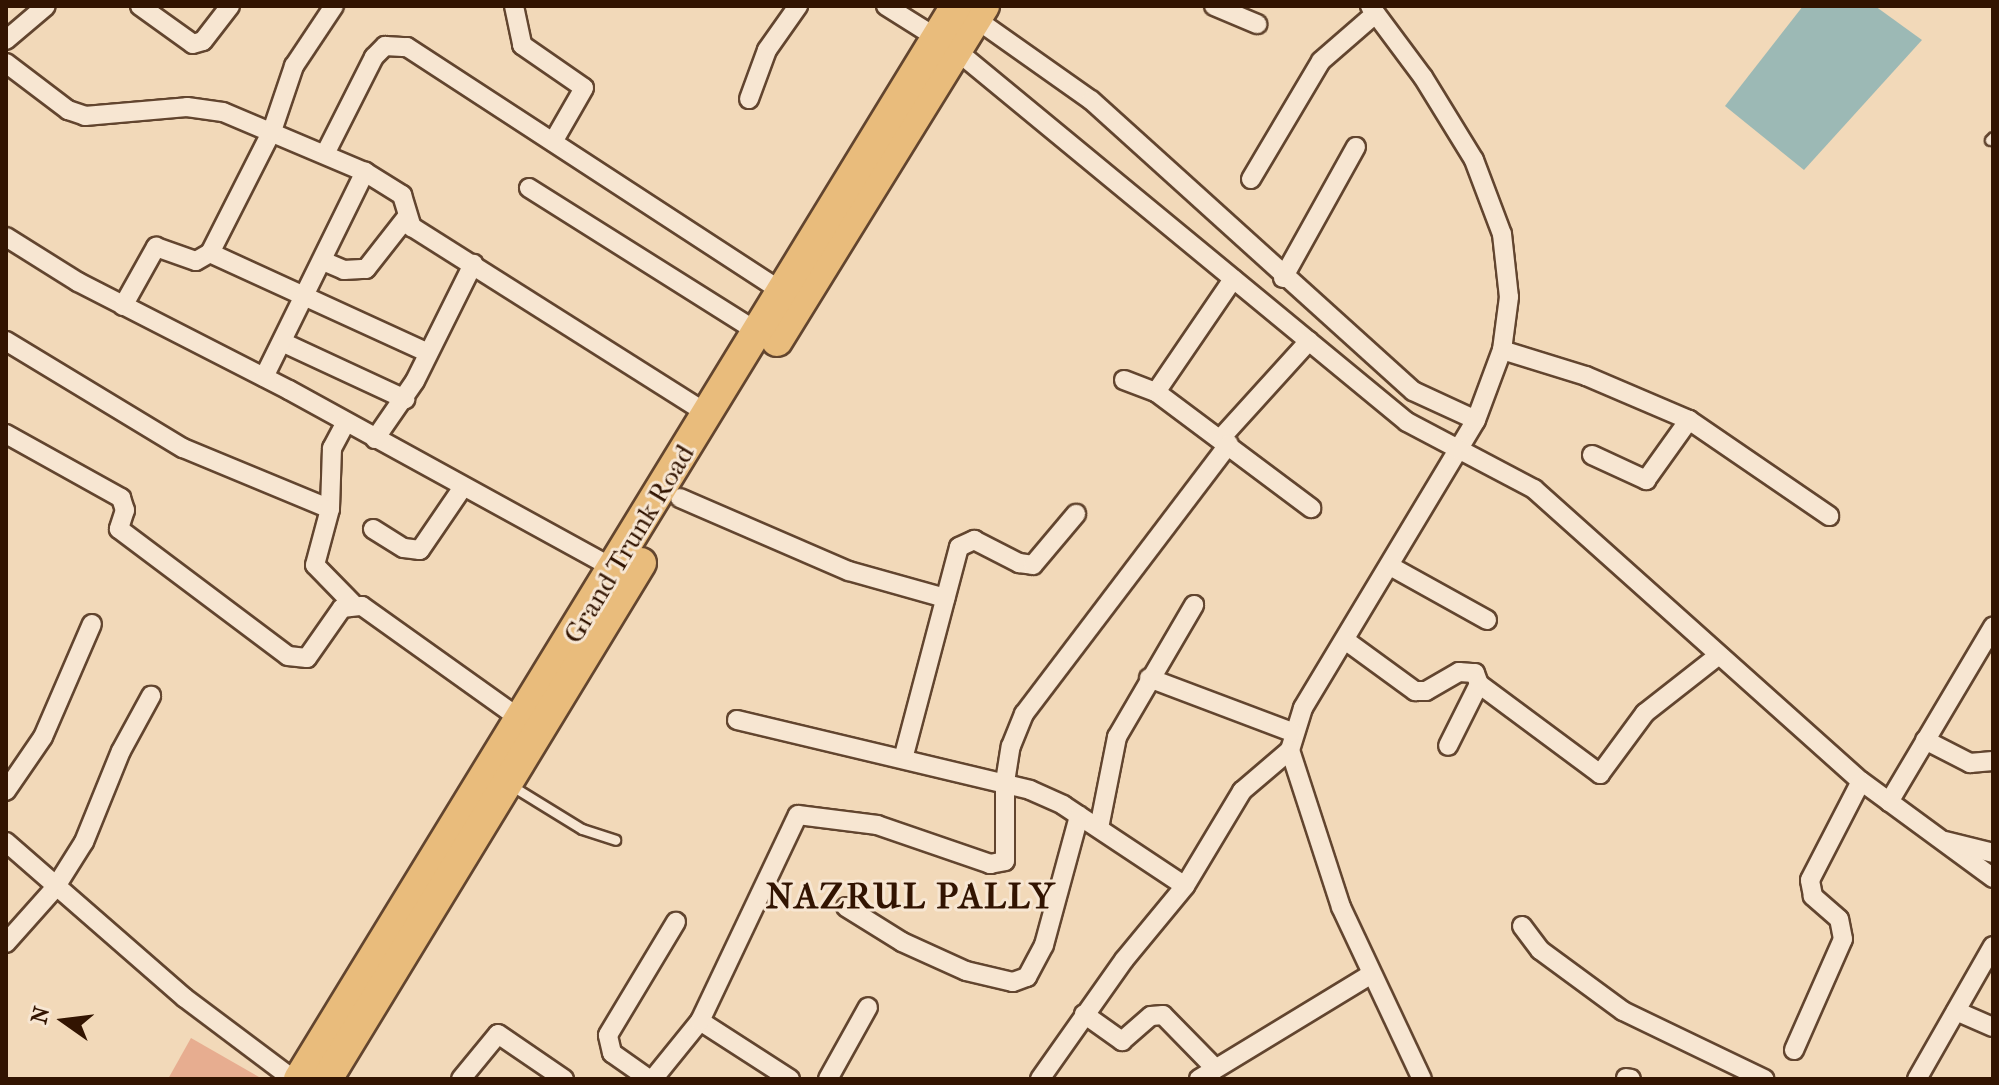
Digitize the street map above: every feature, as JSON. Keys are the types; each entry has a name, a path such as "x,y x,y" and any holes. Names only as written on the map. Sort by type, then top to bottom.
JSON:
{"main road":[{"name":"Grand Trunk Road","path":"299,1079 783,292 972,10"},
{"name":"Grand Trunk Road","path":"327,1079 509,784 947,44"}],"street":[{"path":"6,40 46,6"},
{"path":"140,6 193,44 203,41 230,6"},
{"path":"123,306 156,247 196,261 210,253 272,131 294,66 334,6"},
{"path":"514,6 522,45 584,88 553,142"},
{"path":"749,99 767,50 798,6"},
{"path":"886,6 947,44 1407,422 1534,489 1861,781 1993,878"},
{"path":"1214,6 1257,24"},
{"path":"972,10 1091,100 1283,278 1413,391 1476,420"},
{"path":"1040,1079 1084,1014 1185,886 1242,791 1291,741 1345,640 1462,449 1502,350 1509,297 1502,234 1474,160 1423,77 1372,10 1321,61 1251,179"},
{"path":"325,154 374,57 396,44 417,53 783,292"},
{"path":"6,63 68,110 85,116 187,107 223,112 365,172 402,195 406,218 412,227 708,414"},
{"path":"1283,278 1356,147"},
{"path":"264,377 365,172"},
{"path":"529,188 758,332"},
{"path":"323,261 344,270 366,269 406,218"},
{"path":"6,237 123,306 264,377 614,569"},
{"path":"210,253 304,299 428,353"},
{"path":"375,439 405,399 473,264"},
{"path":"1156,392 1233,279"},
{"path":"6,341 183,448 330,509"},
{"path":"676,922 608,1035 612,1053 651,1079 700,1021 798,815 877,825 999,865 1009,855 1005,782 1011,746 1043,684 1225,441 1309,341"},
{"path":"282,342 405,399"},
{"path":"1502,350 1586,376 1689,420 1829,516"},
{"path":"1124,380 1156,392 1311,508"},
{"path":"1592,455 1646,480 1689,420"},
{"path":"346,422 332,448 330,509 315,565 353,604 413,640 522,720"},
{"path":"6,434 121,498 125,510 119,529 288,656 307,658 329,622 353,604"},
{"path":"373,529 404,548 420,550 463,487"},
{"path":"680,498 849,571 945,598"},
{"path":"903,759 955,556 965,541 985,543 1019,563 1033,565 1076,514"},
{"path":"1390,566 1487,620"},
{"path":"1099,828 1117,737 1194,605"},
{"path":"6,791 43,737 92,624"},
{"path":"1889,802 1993,627"},
{"path":"1345,640 1415,691 1426,691 1467,670 1479,677 1479,684 1448,746"},
{"path":"1479,684 1600,774 1653,705 1719,655"},
{"path":"1149,678 1291,741 1341,907 1422,1079"},
{"path":"6,943 55,888 84,842 121,751 151,696"},
{"path":"737,720 1005,782 1079,816 1185,886"},
{"path":"1925,740 1970,763 1993,761"},
{"path":"1794,1050 1843,939 1839,919 1813,896 1810,880 1861,781"},
{"path":"846,907 902,942 966,971 1013,982 1027,977 1044,945 1079,816"},
{"path":"1942,841 1993,853"},
{"path":"6,842 55,888 185,998 293,1079"},
{"path":"1522,926 1540,950 1623,1011 1764,1079"},
{"path":"1917,1079 1993,946"},
{"path":"1084,1014 1122,1041 1151,1016 1163,1015 1206,1073 1372,974"},
{"path":"828,1079 868,1007"},
{"path":"1956,1011 1993,1027"},
{"path":"700,1021 779,1077"},
{"path":"461,1079 498,1034 537,1071 564,1079"}],"lane":[{"path":"509,784 582,829 615,840"}],"water":[{"path":"1803,6 1875,6 1922,40 1804,170 1725,106"}],"building":[{"path":"191,1038 259,1077 258,1079 168,1079"}],"district":[{"name":"NAZRUL PALLY","path":"911,897"}]}
